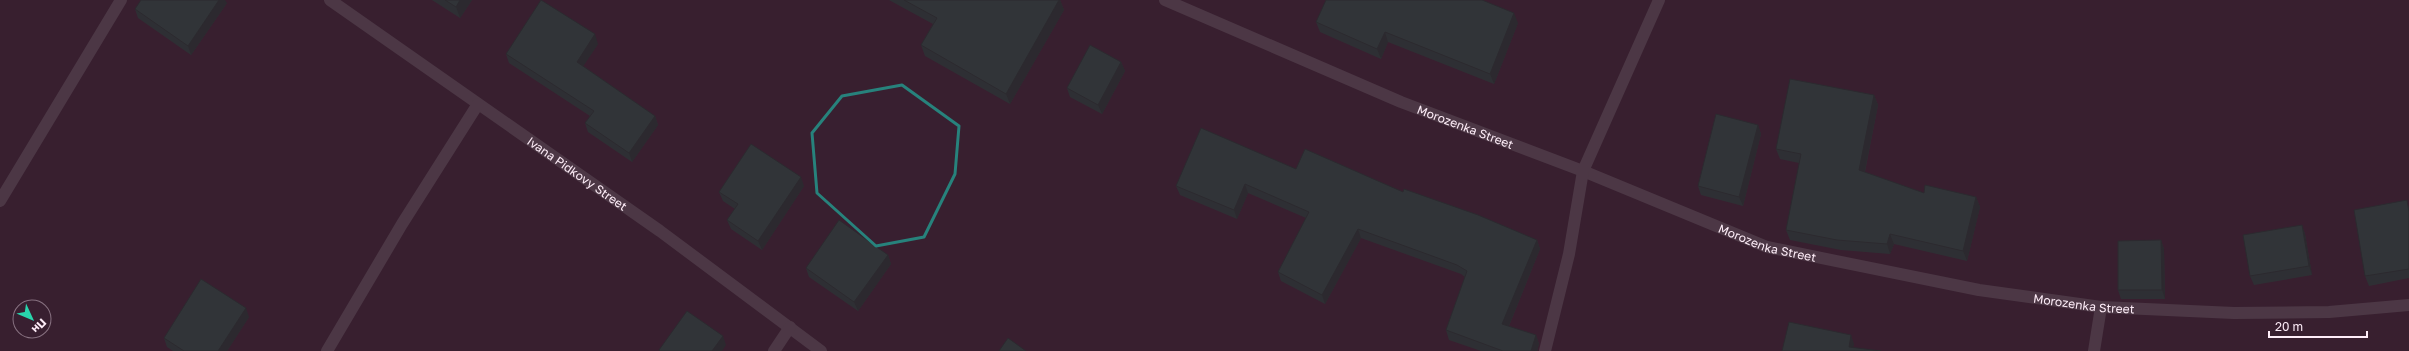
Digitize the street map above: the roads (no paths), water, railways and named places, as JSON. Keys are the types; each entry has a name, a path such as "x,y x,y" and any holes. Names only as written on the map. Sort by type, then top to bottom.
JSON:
{"street":[{"path":"0,201 121,0"},
{"name":"Ivana Pidkovy Street","path":"330,0 660,231 822,351"},
{"name":"Morozenka Street","path":"1165,0 1401,102 1583,171 1767,248 1979,290 2101,307 2234,313 2329,312 2409,305"},
{"path":"1545,351 1569,254 1583,171 1659,0"},
{"path":"327,351 402,224 478,104"},
{"path":"2094,351 2101,307"},
{"path":"774,351 790,328"}]}
